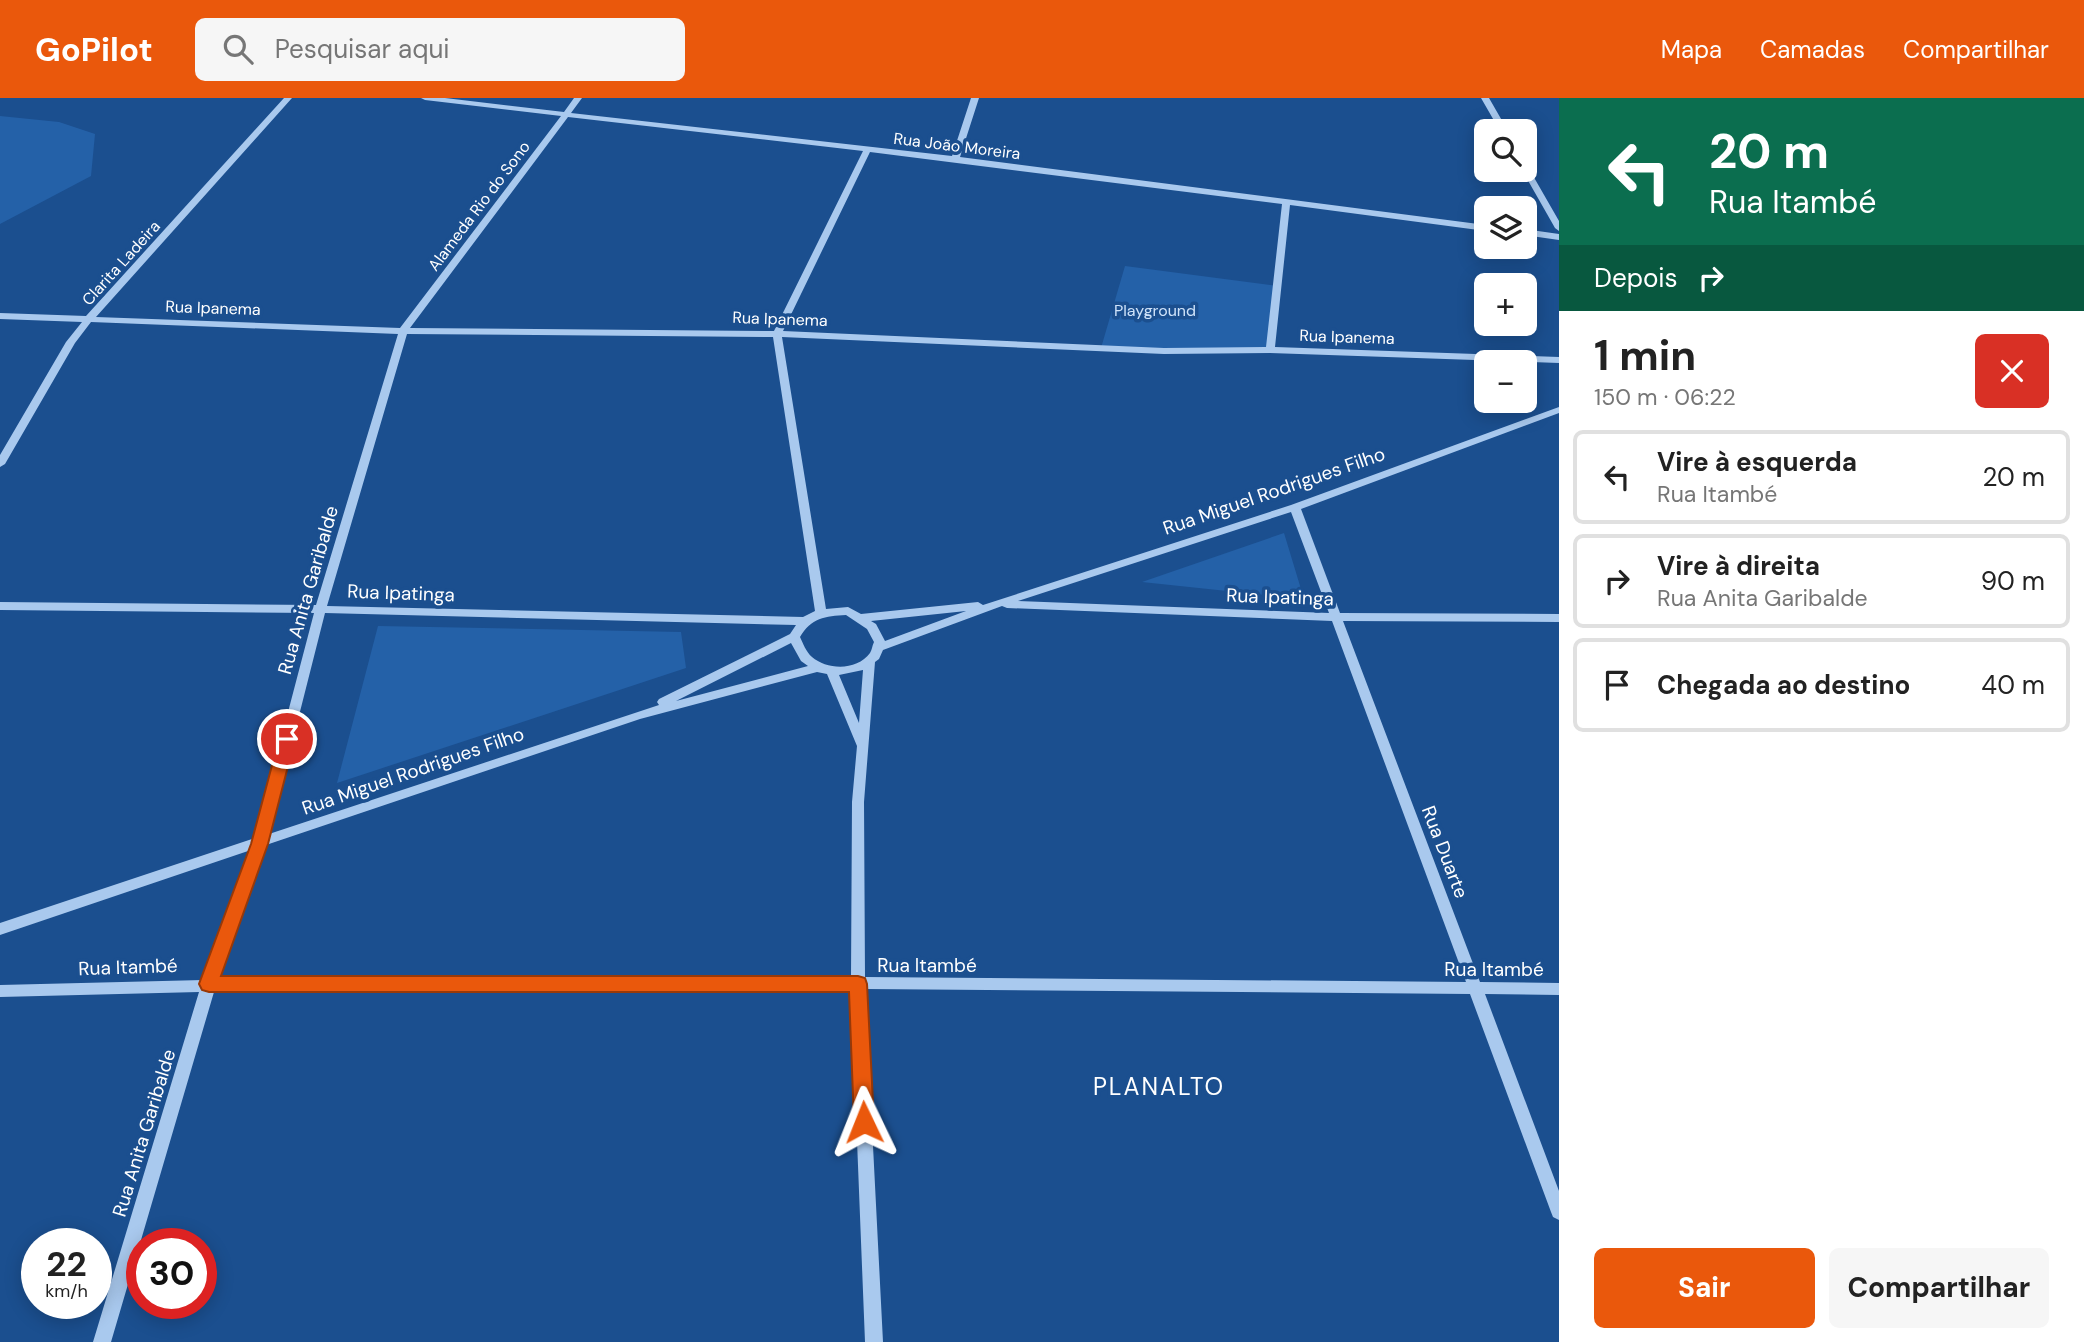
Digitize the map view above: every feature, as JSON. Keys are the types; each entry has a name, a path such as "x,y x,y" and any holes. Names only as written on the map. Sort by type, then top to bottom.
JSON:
{"street":[{"name":"Clarita Ladeira","path":"0,464 71,342 89,319 288,98"},
{"name":"Rua João Moreira","path":"425,98 955,159 1474,227"},
{"name":"Alameda Rio do Sono","path":"403,331 578,98"},
{"path":"955,159 975,98"},
{"path":"1485,98 1497,119"},
{"path":"821,613 777,334 867,150"},
{"path":"1532,182 1559,229"},
{"path":"1270,350 1286,204"},
{"path":"1537,234 1559,237"},
{"name":"Rua Ipanema","path":"0,316 403,331 777,334 1164,351 1270,350 1559,360"},
{"name":"Rua Anita Garibalde","path":"102,1342 209,984 260,844 321,608 403,331"},
{"name":"Rua Miguel Rodrigues Filho","path":"880,647 999,603 1295,506 1559,410"},
{"name":"Rua Duarte","path":"1295,506 1559,1212"},
{"name":"Rua Ipatinga","path":"999,603 1335,617 1559,618"},
{"name":"Rua Miguel Rodrigues Filho","path":"862,618 999,603"},
{"name":"Rua Ipatinga","path":"0,606 321,608 681,615 802,621"},
{"path":"848,611 862,618 873,628 880,647 878,655 870,663 832,672 816,668 796,648 794,637 802,621 821,613 848,611"},
{"name":"Rua Miguel Rodrigues Filho","path":"638,715 794,637"},
{"path":"870,663 858,802 858,984 874,1342"},
{"name":"Rua Miguel Rodrigues Filho","path":"0,929 638,715 816,668"},
{"path":"832,672 862,746"},
{"name":"Rua Itambé","path":"0,991 209,984 858,984 1559,989"}],"green space":[{"path":"0,116 59,122 95,134 91,176 0,224"},
{"name":"Playground","path":"1125,266 1278,286 1270,350 1101,348"},
{"path":"1284,533 1304,599 1142,582"},
{"path":"378,626 681,632 686,668 337,783"}],"district":[{"name":"PLANALTO","path":"1159,1086"}],"route":[{"path":"287,739 260,844 209,984 858,984 864,1122"}]}
